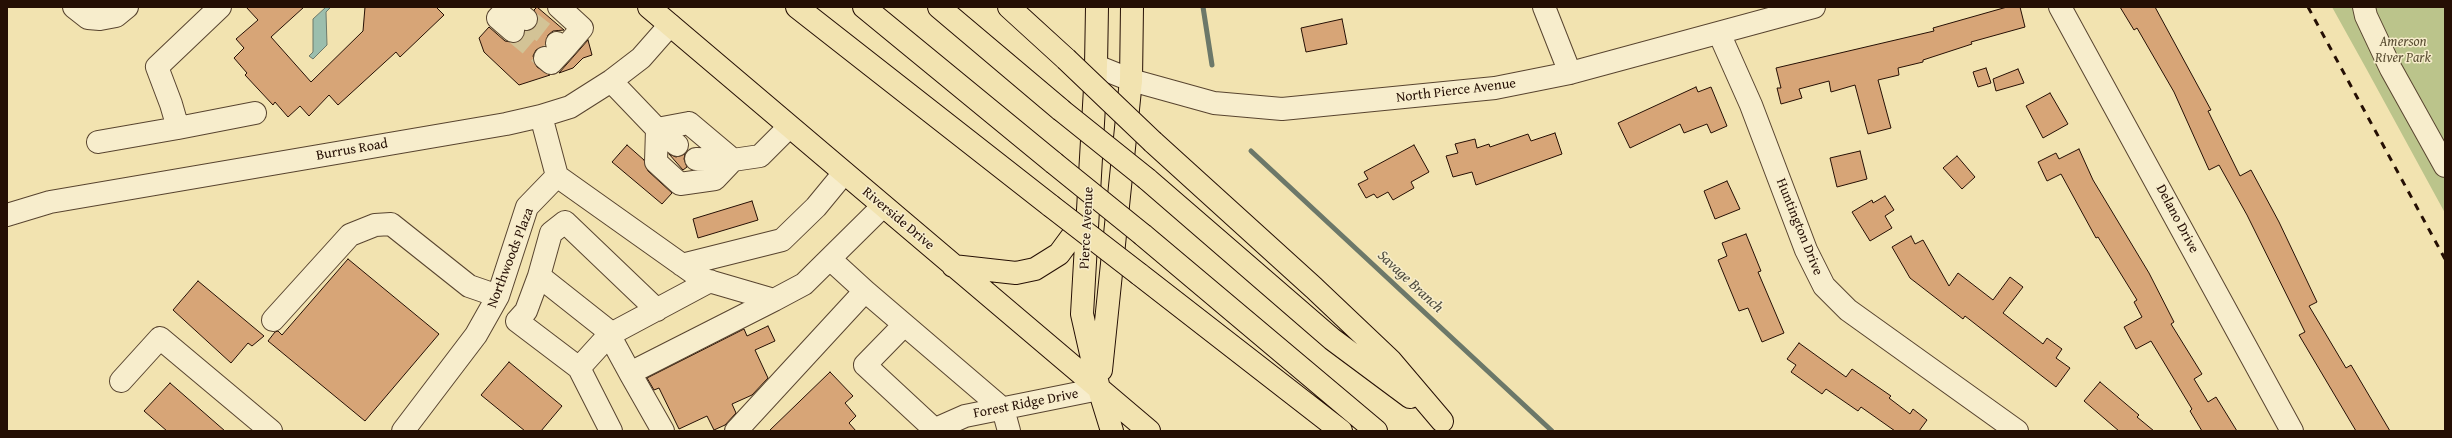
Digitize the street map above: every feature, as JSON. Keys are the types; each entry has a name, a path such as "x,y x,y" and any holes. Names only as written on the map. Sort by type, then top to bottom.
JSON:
{"main road":[{"name":"Riverside Drive","path":"649,7 1149,431"},
{"path":"797,7 855,53 928,107 1051,206 1341,431"},
{"path":"864,7 1143,235 1376,431"},
{"path":"938,7 1061,110 1147,178 1332,339 1448,426"},
{"path":"1009,7 1153,142 1314,288 1391,361 1448,426"},
{"name":"Pierce Avenue","path":"1097,7 1096,66 1082,314 1099,389 1112,431"},
{"name":"Pierce Avenue","path":"1099,389 1131,80 1132,7"},
{"path":"953,266 1016,273 1035,269 1059,254 1087,216"}],"street":[{"path":"74,7 88,18 100,19 116,16 127,7"},
{"path":"178,128 157,67 220,7"},
{"path":"555,50 582,28 559,7"},
{"path":"1544,7 1570,73"},
{"name":"North Pierce Avenue","path":"1096,66 1131,80 1214,103 1282,109 1488,89 1570,73 1814,7"},
{"name":"Delano Drive","path":"2060,7 2292,431"},
{"path":"2364,7 2366,16 2391,69 2445,166"},
{"name":"Burrus Road","path":"7,215 50,202 506,124 541,116 570,107 611,81 641,58 670,25"},
{"name":"Huntington Drive","path":"1718,34 1751,105 1806,250 1824,286 1848,310 2017,431"},
{"path":"611,81 657,129 677,145"},
{"path":"98,142 256,113"},
{"path":"541,116 556,176 702,279 774,300"},
{"path":"657,129 689,123 733,160"},
{"path":"696,159 733,160 760,156 789,126"},
{"path":"657,129 656,162 680,184 715,179 733,160"},
{"path":"682,265 782,240 816,207 844,173"},
{"name":"Northwoods Plaza","path":"403,431 476,335 498,296 527,208 556,176"},
{"path":"630,373 804,284 883,206"},
{"path":"611,431 579,368 517,321 526,311 539,276 551,233 565,222 657,310"},
{"path":"274,320 350,235 376,225 391,224 469,286 498,296"},
{"path":"830,259 904,325 1003,409 1009,431"},
{"path":"539,276 606,329 663,431"},
{"path":"579,368 609,335 710,281"},
{"path":"736,431 865,291"},
{"path":"904,325 866,365 933,430"},
{"path":"120,381 160,338 261,428"},
{"name":"Forest Ridge Drive","path":"933,430 965,416 1099,389"}],"green space":[{"name":"Amerson River Park","path":"2332,7 2445,7 2445,213 2367,70"}],"shaded area":[{"path":"326,7 330,8 326,12 327,45 313,59 309,56 313,52 313,19"}],"building":[{"path":"246,7 304,7 271,37 311,82 363,31 365,7 436,7 444,15 400,57 396,52 338,105 329,95 309,116 300,106 288,117 275,102 273,105 245,75 247,73 234,58 244,48 236,39 258,20"},
{"path":"537,7 564,30 553,31 548,35 545,46 536,50 533,56 537,67 550,75 519,85 484,52 479,38 489,27 505,41 517,43 523,39 525,31 536,26 538,20 534,10"},
{"path":"2007,7 2020,7 2025,27 1971,42 1972,44 1923,60 1923,62 1898,68 1899,75 1878,80 1891,128 1868,134 1855,85 1831,92 1829,81 1799,89 1802,98 1781,104 1777,88 1781,88 1776,68 1934,31 1933,28"},
{"path":"2120,7 2155,7 2211,110 2208,111 2240,176 2251,170 2279,222 2317,302 2309,306 2346,368 2351,365 2390,431 2356,431 2299,335 2305,332 2247,215 2219,165 2209,170 2174,92 2137,28 2134,30"},
{"path":"1342,19 1347,44 1306,52 1301,28"},
{"path":"588,40 592,55 583,58 573,68 559,73"},
{"path":"1986,68 1991,83 1978,87 1973,72"},
{"path":"2018,69 2024,83 1996,91 1993,79"},
{"path":"1696,87 1698,92 1711,87 1727,126 1711,133 1707,124 1684,133 1680,124 1630,148 1618,123"},
{"path":"2050,93 2068,124 2043,138 2026,106"},
{"path":"1555,133 1562,154 1476,185 1472,172 1453,177 1446,156 1458,153 1455,144 1475,139 1477,148 1489,144 1490,147 1528,134 1531,141"},
{"path":"627,145 644,160 648,171 672,193 662,204 612,162"},
{"path":"1414,145 1429,172 1411,182 1414,188 1393,200 1388,192 1377,198 1374,194 1366,198 1358,184 1368,179 1364,172"},
{"path":"2079,149 2093,180 2149,273 2174,322 2171,324 2202,374 2194,379 2208,402 2216,397 2237,431 2202,431 2190,411 2192,409 2151,341 2136,349 2124,327 2142,317 2134,302 2137,300 2098,237 2096,238 2061,174 2047,181 2038,162 2056,153 2059,159"},
{"path":"1860,151 1867,179 1837,187 1830,158"},
{"path":"669,154 676,157 685,154 684,159 687,167 683,170"},
{"path":"1957,156 1975,177 1962,189 1943,168"},
{"path":"1727,181 1740,209 1715,219 1704,191"},
{"path":"1885,196 1894,210 1885,216 1892,228 1870,241 1852,212 1872,200 1873,203"},
{"path":"752,201 758,220 698,238 693,219"},
{"path":"1746,234 1761,271 1758,272 1784,333 1762,342 1748,308 1739,311 1718,260 1727,256 1722,243"},
{"path":"1911,236 1915,244 1923,240 1949,286 1958,273 1993,300 2010,277 2023,287 2003,313 2043,344 2047,338 2062,349 2056,358 2070,368 2056,387 1965,316 1963,319 1910,278 1892,247"},
{"path":"348,259 439,334 365,421 268,341 275,332 278,331 282,335"},
{"path":"198,281 264,336 252,346 248,343 231,363 173,310"},
{"path":"768,326 775,341 755,350 768,378 752,395 732,404 736,413 725,425 714,430 707,416 679,429 659,388 654,390 647,378 744,329 747,336"},
{"path":"1799,343 1846,377 1852,369 1891,396 1889,398 1910,414 1913,409 1927,420 1919,431 1895,431 1861,407 1858,411 1826,389 1822,394 1791,372 1796,365 1787,359"},
{"path":"509,362 562,406 541,431 525,431 481,395"},
{"path":"830,372 853,396 845,403 856,416 849,423 856,431 769,431"},
{"path":"2100,382 2139,415 2137,417 2154,431 2119,431 2084,401"},
{"path":"170,383 225,431 167,431 144,411"}],"waterway":[{"name":"Savage Branch","path":"1203,7 1212,65"},
{"name":"Savage Branch","path":"1251,151 1552,431"}],"tunnel":[{"path":"526,19 557,43"},
{"path":"513,31 545,58"}],"railway":[{"path":"2308,7 2445,259"}]}
